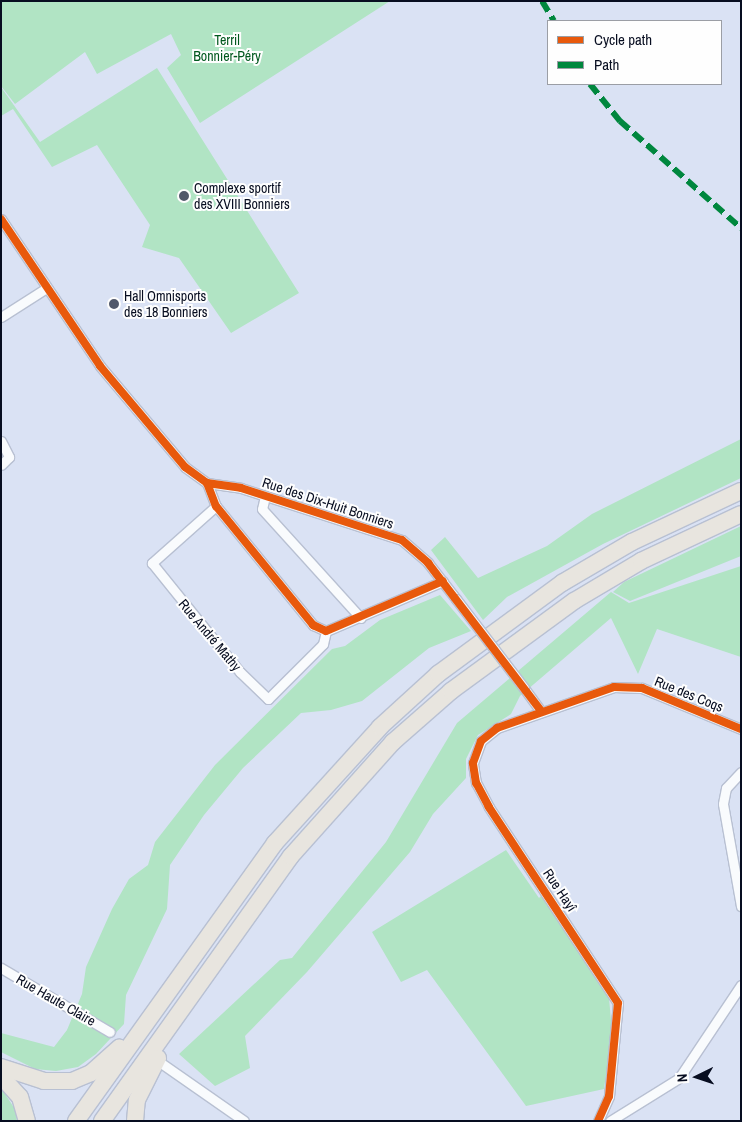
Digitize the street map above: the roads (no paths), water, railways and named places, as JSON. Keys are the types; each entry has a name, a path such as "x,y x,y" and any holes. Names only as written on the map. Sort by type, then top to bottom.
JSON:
{"highway":[{"path":"76,1121 275,842 326,782 431,680 562,583 632,542 741,491"},
{"path":"102,1121 290,856 400,736 451,691 574,601 640,561 741,514"},
{"path":"135,1121 137,1100 166,1044 171,1022"},
{"path":"1,1067 44,1081 72,1080 91,1073 134,1039"},
{"path":"1,1076 20,1097 28,1121"}],"street":[{"name":"Rue des Dix-Huit Bonniers","path":"1,219 45,289 100,366 185,466 207,483 265,496 402,540 443,581 541,711"},
{"path":"1,317 45,289"},
{"path":"1,441 9,457 1,465"},
{"path":"207,483 216,506 313,625 326,631 361,618 443,581"},
{"name":"Rue des Dix-Huit Bonniers","path":"265,496 262,509 361,618"},
{"name":"Rue André Mathy","path":"216,506 152,563 240,672 268,699 322,644 326,631"},
{"name":"Rue des Coqs","path":"541,711 614,687 642,688 741,729"},
{"name":"Rue Hayî","path":"541,711 497,728 481,742 473,763 476,783 489,807 616,996 619,1023 609,1096 598,1121"},
{"path":"741,772 726,788 723,804 741,906"},
{"name":"Rue Haute Claire","path":"1,968 110,1032"},
{"path":"610,1121 679,1078 741,985"},
{"path":"161,1062 193,1081 244,1121"}],"place":[{"name":"Complexe sportif des XVIII Bonniers","path":"184,196"},
{"name":"Hall Omnisports des 18 Bonniers","path":"114,304"}],"park label":[{"name":"Terril Bonnier-Péry","path":"227,48"}]}
